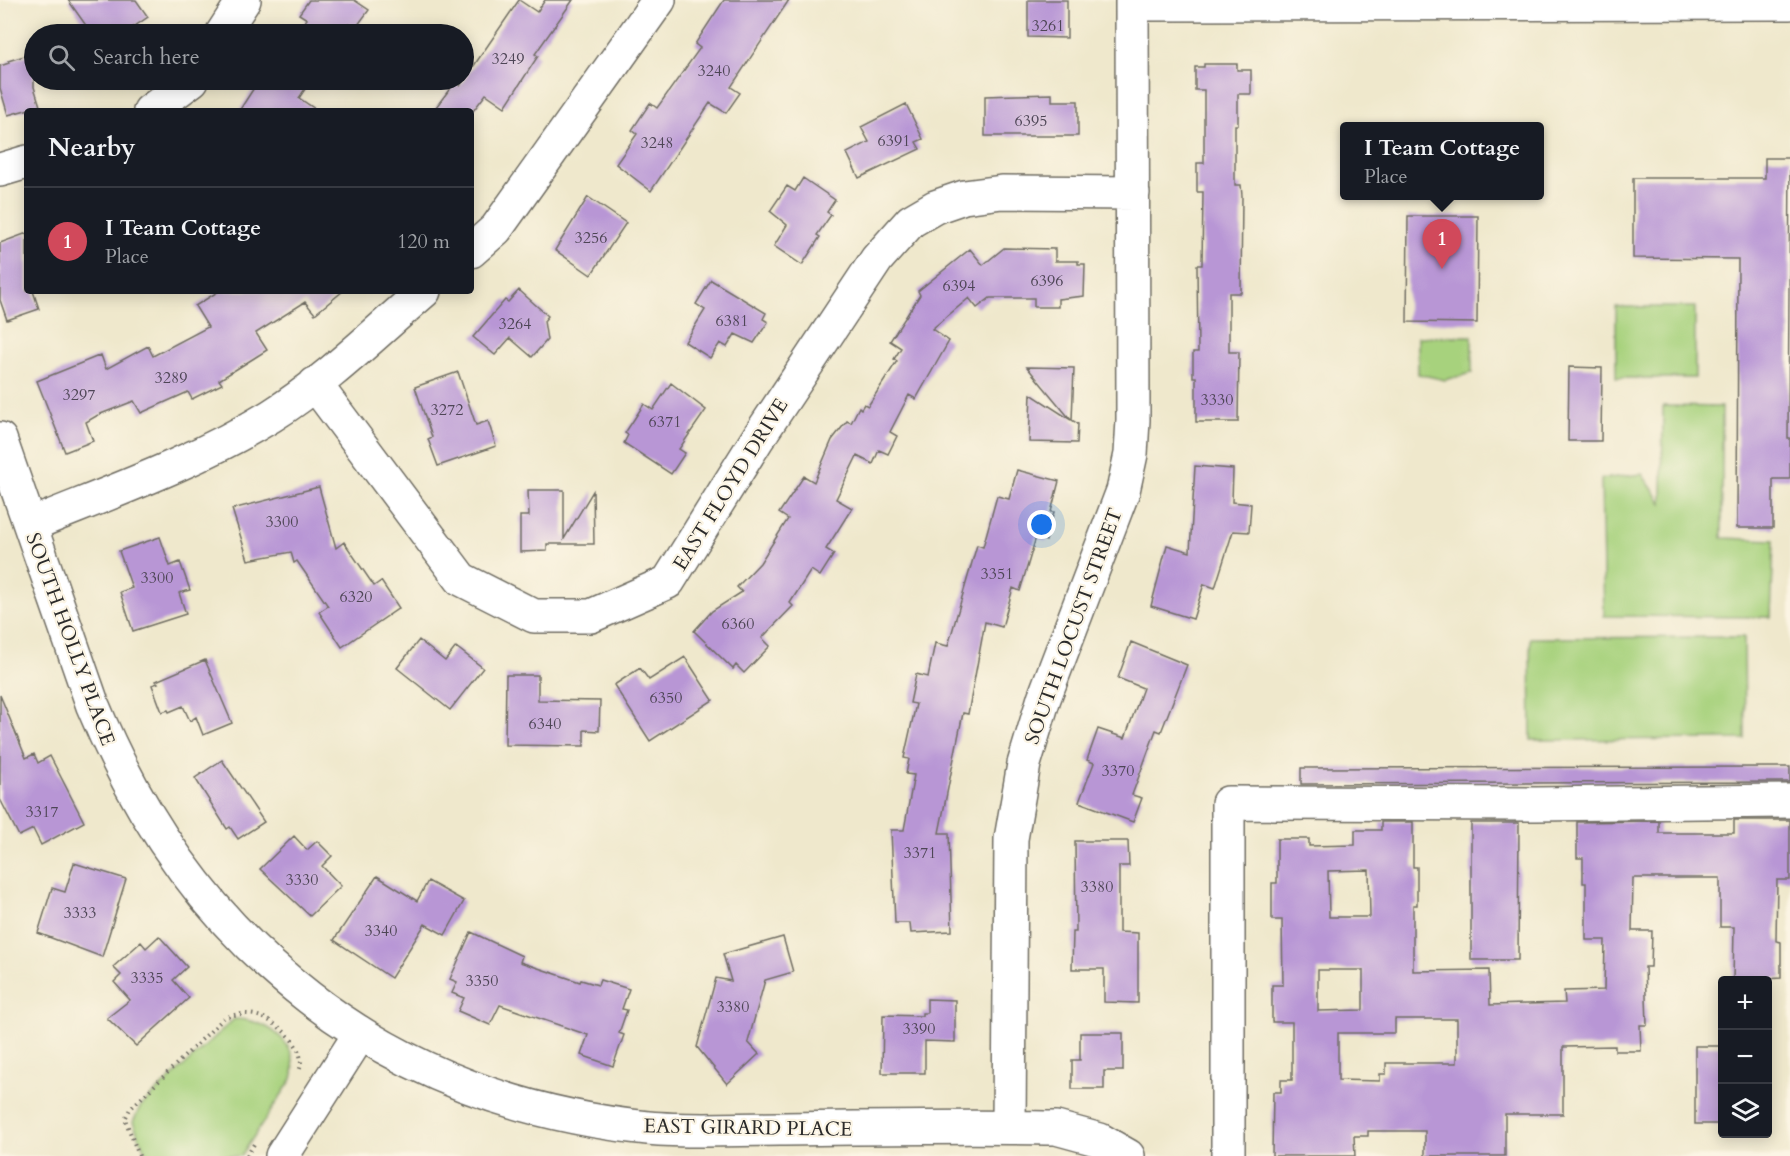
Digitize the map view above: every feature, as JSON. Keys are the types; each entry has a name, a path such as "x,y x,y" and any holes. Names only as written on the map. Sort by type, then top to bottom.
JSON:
{"street":[{"path":"228,24 244,0"},
{"path":"474,248 496,229 659,0"},
{"path":"1132,2 1790,3"},
{"name":"SOUTH LOCUST STREET","path":"1009,1127 1011,839 1032,731 1110,528 1123,491 1131,454 1133,420 1132,2"},
{"path":"154,108 178,90"},
{"path":"0,170 24,163"},
{"name":"EAST FLOYD DRIVE","path":"315,384 460,579 534,616 591,616 668,582 758,438 877,259 911,221 935,207 964,197 1002,192 1133,193"},
{"path":"30,525 193,458 272,415 315,384 420,294"},
{"name":"SOUTH HOLLY PLACE","path":"0,439 110,748 161,837 196,886 235,930 273,967 360,1034"},
{"path":"1228,1156 1228,803 1536,804 1790,801"},
{"path":"270,1147 360,1034"},
{"name":"EAST GIRARD PLACE","path":"360,1034 454,1083 545,1110 608,1122 681,1129 1009,1127"},
{"path":"1009,1127 1056,1128 1073,1132 1100,1140 1128,1156"}],"path":[{"path":"139,1156 125,1119 130,1109 224,1018 235,1014 250,1014 266,1019 281,1030 301,1055 301,1067 297,1075"},
{"path":"247,1156 270,1147"}],"green space":[{"path":"1616,307 1695,307 1695,378 1616,378"},
{"path":"1472,336 1472,373 1445,380 1418,374 1418,337"},
{"path":"1663,406 1722,407 1722,538 1774,540 1771,617 1604,616 1601,479 1642,474 1662,503"},
{"path":"1744,637 1745,739 1531,740 1530,638"},
{"path":"234,1019 258,1023 279,1036 291,1054 292,1079 241,1156 147,1156 133,1122 140,1107"}],"building":[{"path":"68,0 136,0 148,17 138,24 85,24"},
{"path":"309,0 354,0 369,10 359,24 303,24 307,19 299,14"},
{"path":"519,0 537,12 545,0 573,0 535,54 538,56 505,107 486,94 474,110 435,108 449,90 474,90 474,66"},
{"path":"724,0 789,0 731,87 740,93 726,113 710,103 651,191 616,164 637,134 632,130 650,103 657,108 700,48 695,44"},
{"path":"1028,0 1067,0 1067,38 1028,37"},
{"path":"24,56 24,90 35,90 40,106 24,108 24,110 8,115 0,88 0,66 9,63 8,61"},
{"path":"1204,64 1237,64 1237,70 1251,70 1251,94 1238,94 1238,125 1235,125 1235,185 1241,185 1242,196 1241,293 1229,293 1229,352 1239,352 1238,422 1196,422 1196,377 1193,377 1193,352 1198,352 1197,265 1202,265 1203,192 1197,192 1197,163 1204,163 1204,90 1195,90 1195,67 1204,67"},
{"path":"253,90 304,90 299,98 314,108 241,108"},
{"path":"1052,94 1052,101 1078,101 1078,136 985,136 985,96"},
{"path":"906,104 923,139 916,142 920,149 859,178 847,153 869,142 861,127"},
{"path":"1765,158 1790,158 1788,438 1790,438 1790,479 1773,479 1773,528 1737,528 1738,259 1633,258 1633,178 1765,178"},
{"path":"803,178 835,200 827,212 831,215 817,235 820,237 802,265 774,246 787,225 770,211 787,186 795,191"},
{"path":"588,197 626,223 591,275 555,250"},
{"path":"1408,216 1478,216 1477,323 1407,322"},
{"path":"24,234 24,294 34,294 39,309 7,320 0,300 0,243"},
{"path":"1004,248 1055,249 1055,261 1078,261 1078,264 1085,264 1084,296 1058,299 1058,307 1034,307 1034,298 990,298 977,308 969,298 932,329 949,341 916,399 909,395 890,432 897,436 888,454 879,450 873,464 857,456 836,499 852,508 826,549 834,554 820,576 811,570 790,603 793,606 762,638 770,646 744,673 736,665 733,669 694,631 712,611 742,592 737,587 760,563 788,519 779,513 804,476 814,482 832,440 847,421 851,423 859,407 861,409 864,404 868,406 897,361 894,359 901,348 890,341 920,295 918,291 970,249 983,265"},
{"path":"711,280 766,313 763,319 768,322 754,343 735,334 727,347 720,343 710,358 685,342 705,310 696,304"},
{"path":"519,290 548,316 544,321 547,340 532,357 510,338 495,355 473,337 505,300 508,302"},
{"path":"214,294 339,294 315,314 305,302 256,333 267,350 219,380 222,384 192,399 188,392 141,413 134,401 98,415 86,422 93,441 65,452 37,381 101,355 106,369 148,346 153,356 208,327 195,306"},
{"path":"1027,367 1074,368 1072,420 1078,424 1077,443 1029,442 1031,394 1071,420"},
{"path":"1569,367 1602,368 1601,441 1568,441"},
{"path":"458,372 476,425 488,421 496,446 438,466 428,439 432,437 415,387"},
{"path":"671,383 706,410 679,449 685,453 671,474 624,443 628,435 625,433 644,404 653,410"},
{"path":"1195,466 1233,469 1232,502 1251,504 1249,532 1233,531 1215,588 1204,584 1193,619 1151,606 1167,545 1190,552"},
{"path":"1017,470 1059,481 1051,512 1054,512 1046,541 1036,537 1020,591 1013,588 1002,627 985,622 968,714 963,713 939,833 949,833 952,931 911,933 910,923 895,923 891,830 904,830 914,775 906,774 909,759 904,758 916,704 910,703 916,674 928,677 935,643 948,646 977,545 983,547 997,496 1009,499"},
{"path":"319,487 336,548 344,542 374,586 381,581 399,608 342,647 319,612 328,606 297,561 294,563 291,552 248,560 232,509"},
{"path":"528,490 564,490 564,539 593,491 594,544 547,544 547,551 520,552 520,516 529,516"},
{"path":"160,537 170,566 180,562 190,590 179,593 186,614 133,631 120,592 132,588 119,551"},
{"path":"419,640 445,661 456,647 483,668 450,710 397,668"},
{"path":"1131,642 1187,665 1161,732 1156,730 1132,795 1142,798 1133,822 1079,802 1094,763 1087,760 1098,729 1125,738 1143,688 1118,678"},
{"path":"685,657 713,700 650,741 614,685 640,668 649,680"},
{"path":"205,660 232,723 203,735 196,717 190,721 183,706 169,712 168,710 162,712 152,685 158,683 156,681"},
{"path":"506,675 538,675 538,700 600,701 599,731 584,730 584,746 505,745"},
{"path":"0,695 26,758 34,754 38,763 50,756 84,822 41,845 33,829 19,836 0,799"},
{"path":"222,760 264,822 238,839 230,827 227,829 195,778"},
{"path":"1790,767 1790,782 1301,784 1301,768"},
{"path":"1734,820 1790,820 1790,880 1777,880 1776,941 1781,942 1781,978 1733,976 1734,927 1720,927 1720,878 1633,878 1632,931 1652,931 1651,967 1645,967 1647,1025 1640,1025 1641,1051 1615,1051 1615,1046 1563,1047 1563,1114 1505,1114 1505,1156 1425,1156 1425,1131 1368,1131 1368,1136 1354,1136 1355,1156 1272,1156 1273,1092 1281,1092 1281,1080 1292,1080 1292,1022 1272,1022 1272,985 1283,985 1282,920 1272,920 1272,883 1277,883 1277,839 1309,839 1309,846 1355,845 1355,830 1381,830 1381,822 1413,822 1413,867 1417,867 1417,905 1413,905 1413,971 1489,970 1490,1005 1565,1003 1564,991 1604,990 1605,940 1586,940 1586,883 1583,883 1583,858 1577,858 1577,822 1659,821 1659,833 1734,833","holes":["1369,870 1370,917 1329,917 1328,871","1318,970 1363,970 1363,1010 1318,1011","1395,1019 1457,1019 1457,1063 1386,1063 1386,1074 1380,1074 1380,1081 1338,1080 1338,1033 1395,1033"]},
{"path":"1471,823 1519,823 1518,960 1471,960"},
{"path":"294,836 307,850 317,841 332,856 322,866 341,886 310,916 260,869"},
{"path":"1075,841 1128,841 1129,866 1119,866 1119,932 1138,933 1138,1003 1104,1002 1104,969 1072,969 1073,932 1076,932"},
{"path":"74,863 126,879 102,957 38,933 52,888 65,892"},
{"path":"377,876 417,901 428,881 464,901 445,935 425,924 391,978 334,940"},
{"path":"471,932 522,956 520,962 580,982 581,980 598,985 600,980 629,989 622,1009 627,1010 619,1033 624,1035 613,1066 581,1055 588,1035 500,1005 490,1025 458,1011 464,998 452,993 457,982 450,979"},
{"path":"159,936 187,967 173,980 189,998 136,1046 107,1018 130,1000 114,982 121,975 113,967 141,942 146,948"},
{"path":"783,937 793,972 765,980 748,1042 759,1054 727,1084 697,1047 716,978 731,981 723,954"},
{"path":"927,999 955,1000 955,1042 925,1041 925,1073 882,1073 883,1015 922,1016 922,1013 927,1013"},
{"path":"1080,1033 1123,1033 1123,1071 1104,1071 1104,1089 1072,1089 1072,1060 1080,1060"},
{"path":"1695,1046 1718,1046 1718,1124 1695,1124"}],"place":[{"name":"I Team Cottage","path":"1442,269"}]}
